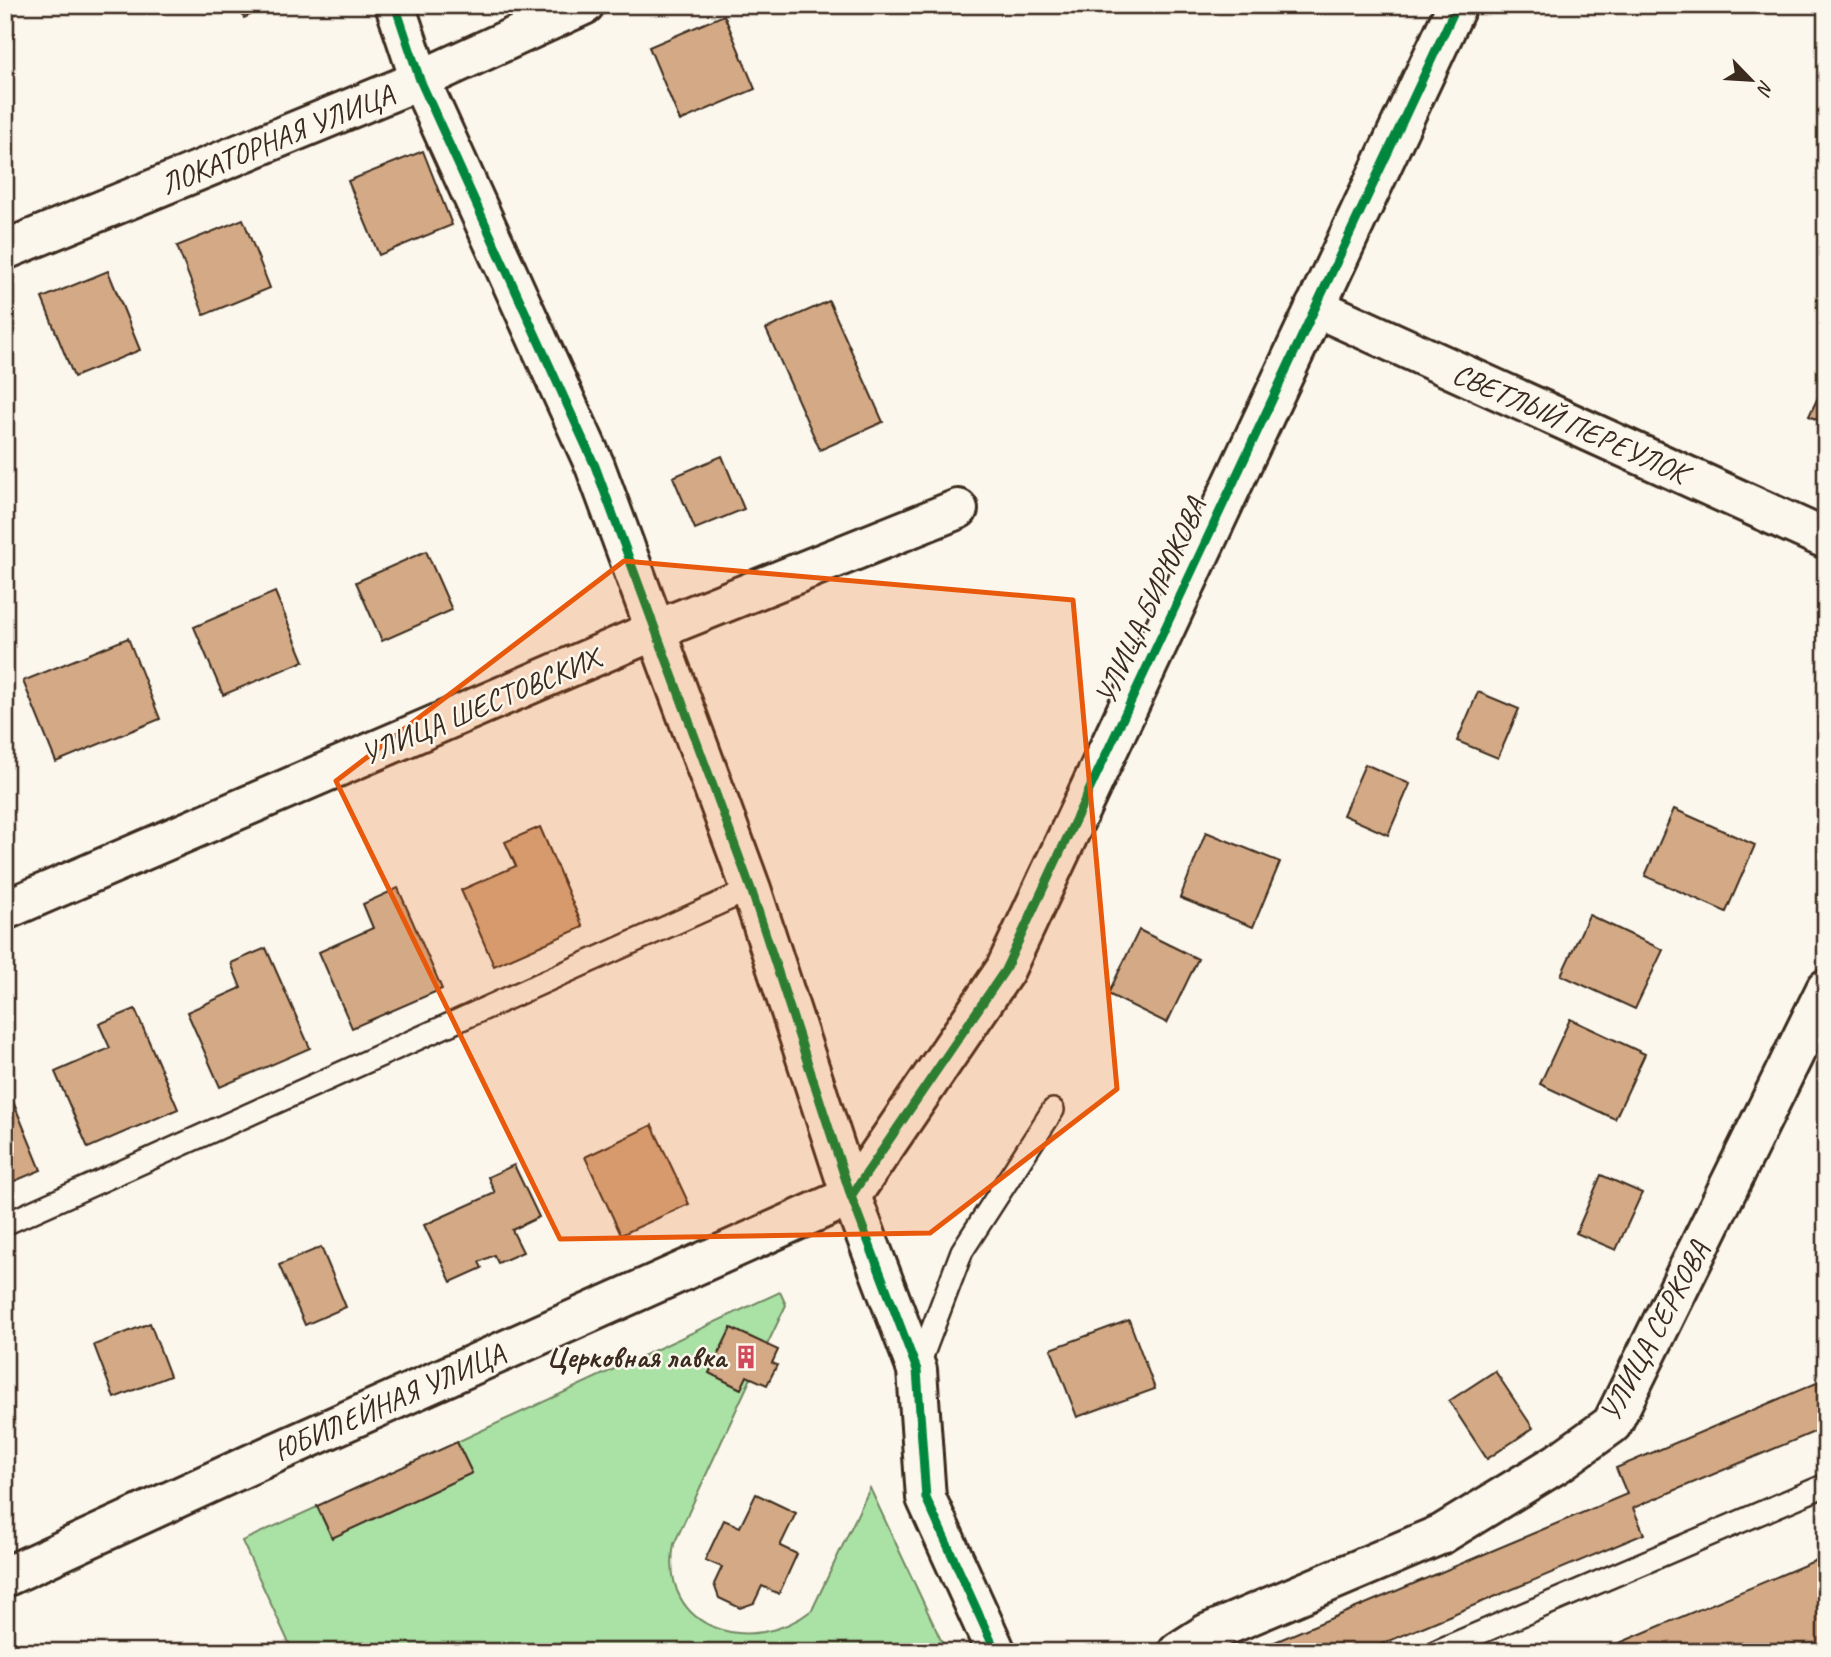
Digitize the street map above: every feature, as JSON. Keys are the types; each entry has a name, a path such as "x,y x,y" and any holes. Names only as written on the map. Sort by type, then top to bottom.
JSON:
{"street":[{"path":"395,5 420,80 595,466 751,889 851,1196 916,1370 926,1498 996,1652"},
{"name":"ЛОКАТОРНАЯ УЛИЦА","path":"5,250 420,80 584,5"},
{"name":"УЛИЦА БИРЮКОВА","path":"851,1196 1005,970 1457,5"},
{"name":"СВЕТЛЫЙ ПЕРЕУЛОК","path":"1315,307 1826,539"},
{"name":"УЛИЦА ШЕСТОВСКИХ","path":"5,910 656,630 958,509"},
{"name":"УЛИЦА СЕРКОВА","path":"1178,1652 1206,1634 1442,1534 1558,1463 1612,1424 1826,989"},
{"name":"ЮБИЛЕЙНАЯ УЛИЦА","path":"5,1577 851,1196"}],"lane":[{"path":"5,1224 751,889"},
{"path":"916,1370 962,1251 1054,1111"},
{"path":"1435,1652 1826,1485"}],"highlighted area":[{"path":"624,561 1073,600 1117,1089 930,1233 560,1239 336,781"}],"green space":[{"path":"780,1292 786,1305 767,1345 731,1328 709,1373 740,1389 747,1376 751,1378 674,1544 673,1574 681,1598 695,1616 715,1628 738,1633 763,1632 788,1624 812,1610 870,1488 946,1651 293,1652 242,1541 317,1507 332,1538 472,1473 457,1442"}],"building":[{"path":"238,5 272,5 244,18"},
{"path":"724,15 755,89 680,121 649,47"},
{"path":"423,151 452,225 379,255 348,181"},
{"path":"243,219 270,288 204,315 177,246"},
{"path":"108,271 140,350 74,377 42,298"},
{"path":"829,301 883,422 820,450 766,329"},
{"path":"1826,381 1826,424 1809,416"},
{"path":"722,456 744,509 695,529 673,477"},
{"path":"426,551 452,610 382,641 356,582"},
{"path":"275,592 304,661 223,695 194,627"},
{"path":"128,638 160,719 56,762 23,681"},
{"path":"1478,692 1519,709 1498,758 1457,741"},
{"path":"1365,764 1410,784 1388,835 1343,815"},
{"path":"1674,809 1755,845 1726,912 1645,876"},
{"path":"540,827 583,927 494,966 461,890 516,866 505,842"},
{"path":"1206,832 1280,862 1253,927 1180,898"},
{"path":"398,888 442,989 352,1028 319,952 373,928 363,904"},
{"path":"1589,915 1663,950 1635,1009 1561,975"},
{"path":"1139,930 1198,959 1167,1023 1108,994"},
{"path":"266,948 310,1048 220,1087 187,1012 241,988 231,963"},
{"path":"135,1009 178,1109 88,1148 55,1072 110,1048 99,1024"},
{"path":"1570,1019 1645,1054 1615,1119 1540,1084"},
{"path":"5,1082 41,1170 5,1185"},
{"path":"652,1125 689,1204 621,1235 585,1157"},
{"path":"514,1165 539,1217 512,1230 523,1252 498,1263 494,1255 479,1262 482,1268 451,1282 424,1225 495,1193 488,1177"},
{"path":"1601,1175 1642,1193 1616,1250 1576,1233"},
{"path":"321,1247 346,1307 305,1325 279,1265"},
{"path":"1129,1320 1155,1389 1077,1417 1051,1349"},
{"path":"150,1323 170,1376 114,1398 94,1345"},
{"name":"Церковная лавка","path":"731,1328 778,1350 772,1363 777,1365 767,1385 747,1376 741,1389 709,1373"},
{"path":"1495,1371 1533,1428 1487,1459 1449,1401"},
{"path":"1826,1379 1826,1427 1633,1508 1644,1534 1363,1652 1251,1652 1627,1494 1616,1468"},
{"path":"457,1442 472,1473 332,1538 317,1506"},
{"path":"756,1494 796,1513 780,1546 797,1554 779,1594 762,1586 754,1603 740,1608 719,1598 714,1584 722,1567 705,1560 724,1520 740,1527"},
{"path":"1826,1556 1826,1645 1809,1652 1598,1652"}],"cycle path":[{"path":"395,5 420,80 595,466 751,889 851,1196 917,1370 926,1498 996,1652"},
{"path":"851,1196 1005,970 1457,5"}],"place":[{"name":"Церковная лавка","path":"746,1357"}]}
